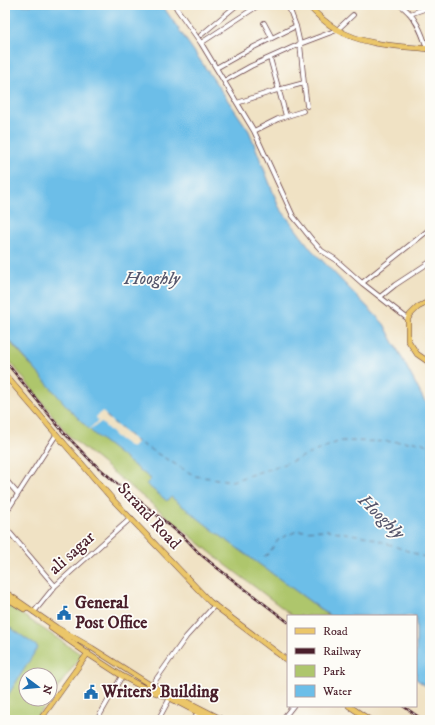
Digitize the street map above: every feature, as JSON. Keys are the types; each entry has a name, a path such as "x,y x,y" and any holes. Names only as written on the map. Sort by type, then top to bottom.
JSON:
{"main road":[{"path":"308,5 337,30 375,44 428,49"},
{"path":"430,301 418,307 408,319 408,340 417,354 430,363"},
{"name":"Strand Road","path":"5,375 56,435 131,518 215,606 287,659"},
{"path":"5,592 88,654 122,676 171,696 223,720"},
{"path":"5,596 92,648 150,688"},
{"path":"40,720 92,648"},
{"path":"171,696 212,720"},
{"path":"350,707 369,720"}],"street":[{"path":"178,5 176,7 177,9 201,43 254,131 293,216 322,251 335,259 362,283 408,319"},
{"path":"200,34 238,5"},
{"path":"201,43 259,5"},
{"path":"288,5 292,11 300,44 307,106"},
{"path":"400,5 410,14 422,33 428,49"},
{"path":"410,14 430,7"},
{"path":"224,81 251,66 300,44 337,30 353,15"},
{"path":"264,23 272,38"},
{"path":"216,68 234,57 296,26"},
{"path":"270,58 286,116"},
{"path":"238,103 304,83"},
{"path":"254,131 286,116 303,111"},
{"path":"362,283 429,231"},
{"path":"380,297 395,285 430,262"},
{"path":"5,514 56,435"},
{"path":"5,479 18,494"},
{"name":"ali sagar","path":"33,613 55,586 131,518"},
{"path":"5,528 55,586"},
{"path":"150,688 186,637 215,606"},
{"path":"97,720 122,676"},
{"path":"158,720 171,696"},
{"path":"282,720 292,707"},
{"path":"194,720 198,713"}],"green space":[{"path":"5,340 7,342 9,341 89,429 151,479 328,615 292,615 222,562 69,436 5,355"},
{"path":"5,603 82,655 58,687 58,667 18,667 18,707 44,707 34,720 5,720"}],"water":[{"name":"Hooghly","path":"5,5 162,5 249,131 279,207 311,249 384,324 424,400 430,406 430,689 417,680 417,615 329,615 218,534 171,497 167,501 146,484 151,479 95,435 71,411 10,341 7,342 5,340"},
{"path":"5,624 38,647 26,667 18,667 18,679 5,700"}],"pier":[{"path":"102,411 112,422 137,442 132,448 116,437 101,422 90,430 89,429 98,421 96,417"}],"ferry route":[{"path":"106,416 136,441 195,476 232,481 290,462 340,441 421,442 430,447"},
{"path":"264,556 267,555 279,539 297,531 327,530 369,537 430,559"}],"railway":[{"path":"5,361 64,433 90,460 184,537 199,553 216,567 287,621"},
{"path":"404,707 423,720"}],"place":[{"name":"General Post Office","path":"64,613"},
{"name":"Writers' Building","path":"91,692"}]}
